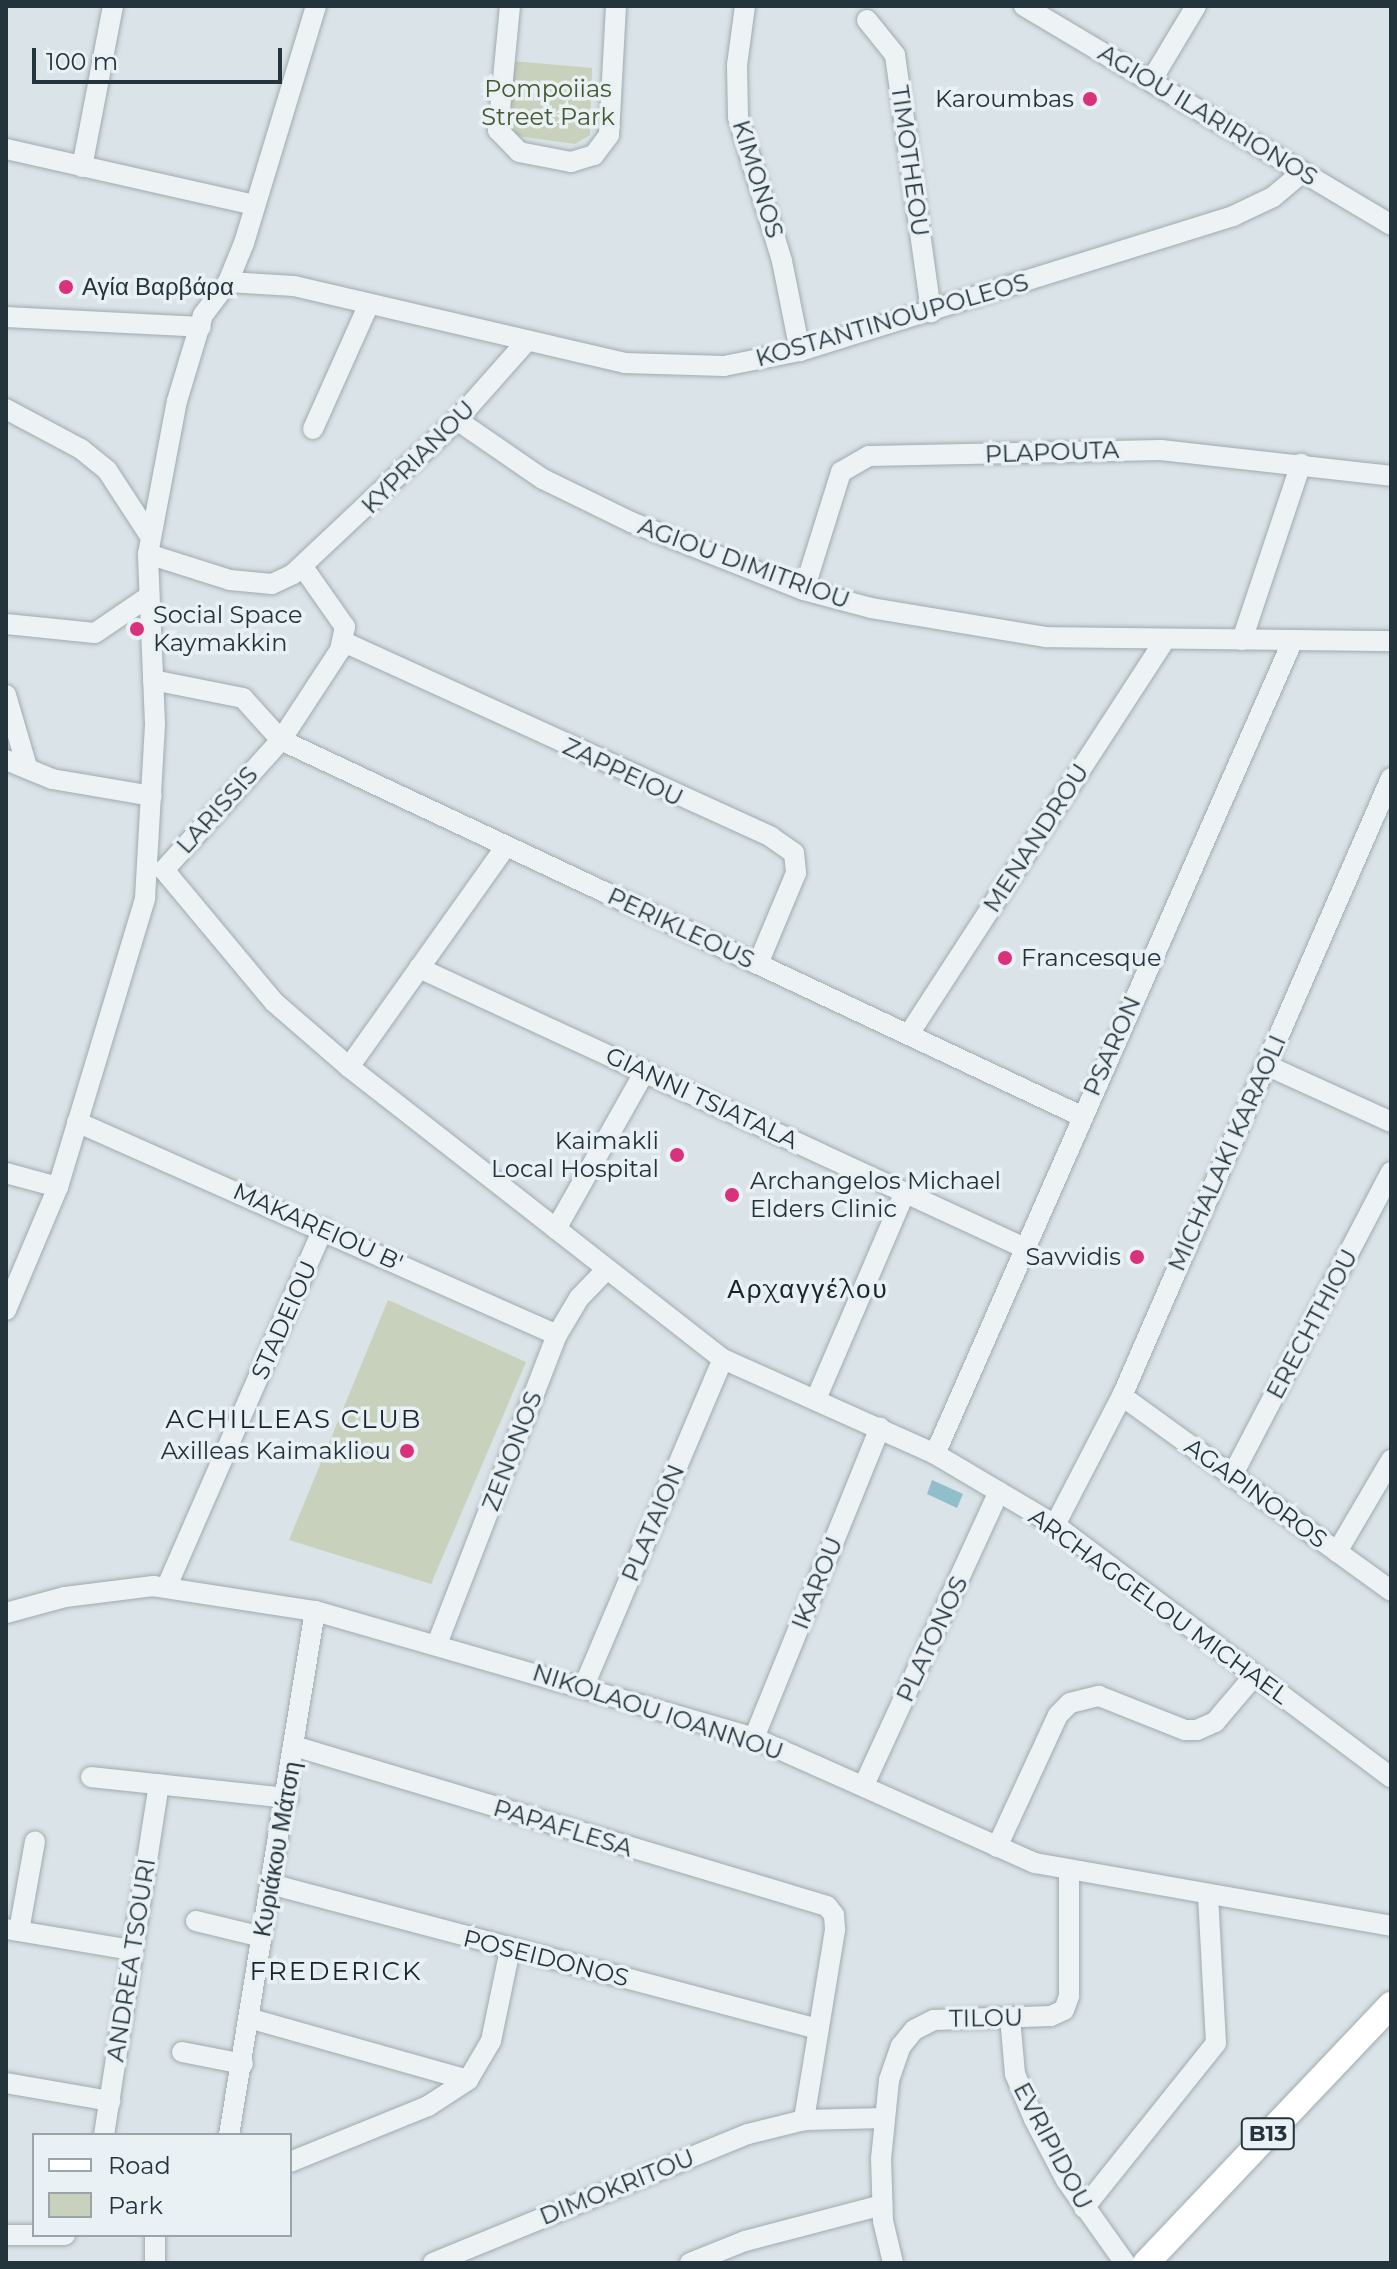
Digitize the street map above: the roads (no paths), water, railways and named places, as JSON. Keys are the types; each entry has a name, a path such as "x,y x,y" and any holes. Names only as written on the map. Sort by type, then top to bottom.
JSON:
{"main road":[{"name":"B13","path":"1146,2263 1391,2005"}],"street":[{"path":"82,167 113,6"},
{"path":"6,1310 58,1187 94,1057 133,953 157,868 152,796 149,545 173,415 209,302 228,282 255,205 316,6"},
{"path":"510,6 498,130 519,152 571,162 594,155 609,135 616,6"},
{"name":"KIMONOS","path":"745,6 737,65 738,117 778,243 800,351"},
{"name":"AGIOU ILARIRIONOS","path":"1024,6 1389,220"},
{"path":"1151,81 1196,6"},
{"name":"TIMOTHEOU","path":"867,20 895,55 931,312"},
{"path":"6,149 255,205"},
{"name":"KOSTANTINOUPOLEOS","path":"228,282 294,286 527,341 663,368 724,366 800,351 1233,216 1273,197 1303,172"},
{"path":"313,429 369,304"},
{"path":"6,317 201,327"},
{"name":"KYPRIANOU","path":"149,545 230,580 262,584 281,581 303,567 457,420 527,341"},
{"path":"6,409 81,449 107,470 149,545"},
{"name":"AGIOU DIMITRIOU","path":"457,420 501,453 584,500 804,590 934,623 1001,633 1164,642 1391,641"},
{"name":"PLAPOUTA","path":"804,590 837,480 846,465 862,458 1120,449 1301,464 1391,476"},
{"path":"1242,640 1301,464"},
{"path":"303,567 339,616 344,642"},
{"path":"6,624 95,633 148,597"},
{"name":"PSARON","path":"935,1454 1027,1249 1081,1116 1293,640"},
{"name":"LARISSIS","path":"157,868 281,740 344,642"},
{"name":"ZAPPEIOU","path":"344,642 771,837 794,853 796,873 758,964"},
{"name":"MENANDROU","path":"909,1034 1164,642"},
{"path":"153,680 243,698 281,740"},
{"path":"6,695 27,767"},
{"name":"PERIKLEOUS","path":"281,740 1081,1116"},
{"path":"6,760 52,779 152,796"},
{"name":"MICHALAKI KARAOLI","path":"1055,1525 1122,1396 1391,778"},
{"path":"349,1067 506,846"},
{"name":"ARCHAGGELOU MICHAEL","path":"157,868 274,1002 349,1067 723,1359 935,1454 1055,1525 1254,1676 1388,1767"},
{"name":"GIANNI TSIATALA","path":"419,968 1027,1249"},
{"path":"1266,1065 1391,1122"},
{"path":"556,1229 645,1071"},
{"name":"MAKAREIOU B'","path":"77,1122 557,1335"},
{"name":"ERECHTHIOU","path":"1232,1476 1391,1172"},
{"path":"6,1173 58,1187"},
{"path":"816,1399 905,1192"},
{"name":"STADEIOU","path":"167,1586 323,1229"},
{"name":"ZENONOS","path":"437,1644 557,1335 579,1298 607,1269"},
{"name":"PLATAION","path":"584,1686 723,1359"},
{"name":"AGAPINOROS","path":"1122,1396 1391,1591"},
{"name":"IKAROU","path":"754,1738 880,1428"},
{"path":"1337,1552 1391,1460"},
{"name":"PLATONOS","path":"864,1785 999,1492"},
{"name":"NIKOLAOU IOANNOU","path":"6,1613 78,1595 167,1586 315,1611 584,1686 754,1738 997,1847 1069,1872 1391,1926"},
{"name":"Κυριάκου Μάτση","path":"229,2133 252,2019 262,1937 274,1885 315,1611"},
{"path":"997,1847 1058,1715 1070,1703 1099,1696 1185,1730 1197,1730 1215,1722 1254,1676"},
{"name":"PAPAFLESA","path":"294,1746 816,1900 831,1910 835,1930 818,2029"},
{"path":"91,1777 288,1798"},
{"name":"ANDREA TSOURI","path":"104,2133 159,1784"},
{"path":"35,1841 13,1930 132,1950"},
{"name":"TILOU","path":"893,2263 882,2205 884,2118 895,2062 914,2030 945,2017 1051,2016 1068,2003 1069,1872"},
{"name":"POSEIDONOS","path":"274,1885 818,2029"},
{"path":"1084,2208 1216,2043 1208,1895"},
{"path":"196,1921 262,1937"},
{"path":"292,2161 428,2106 468,2080 491,2041 510,1949"},
{"name":"EVRIPIDOU","path":"1010,2017 1012,2059 1021,2088 1084,2208 1125,2263"},
{"path":"252,2019 468,2080"},
{"path":"804,2120 818,2029"},
{"path":"182,2052 243,2064"},
{"path":"6,2083 110,2101"},
{"name":"DIMOKRITOU","path":"433,2263 726,2142 804,2120 884,2118"},
{"path":"690,2263 745,2241 882,2205"},
{"path":"6,2235 32,2235"},
{"path":"155,2237 155,2263"}],"water":[{"path":"932,1480 963,1494 957,1508 927,1494"}],"place":[{"name":"Karoumbas","path":"1090,99"},
{"name":"Αγία Βαρβάρα","path":"66,287"},
{"name":"Social Space Kaymakkin","path":"137,629"},
{"name":"Francesque","path":"1005,958"},
{"name":"Kaimakli Local Hospital","path":"677,1155"},
{"name":"Archangelos Michael Elders Clinic","path":"732,1195"},
{"name":"Savvidis","path":"1137,1257"},
{"name":"Axilleas Kaimakliou","path":"407,1451"}],"district":[{"name":"Αρχαγγέλου","path":"808,1290"},
{"name":"ACHILLEAS CLUB","path":"294,1420"},
{"name":"FREDERICK","path":"336,1972"}],"park label":[{"name":"Pompoiias Street Park","path":"548,103"}]}
